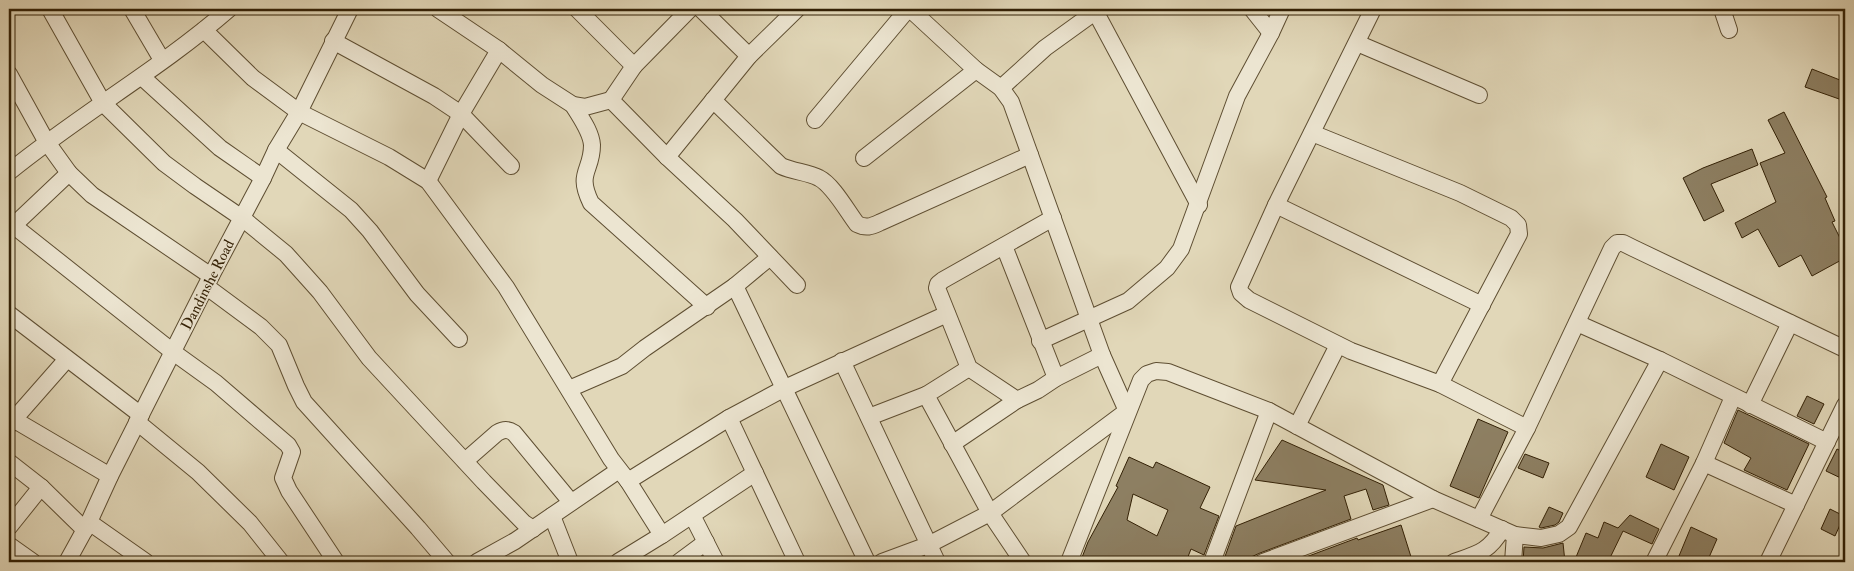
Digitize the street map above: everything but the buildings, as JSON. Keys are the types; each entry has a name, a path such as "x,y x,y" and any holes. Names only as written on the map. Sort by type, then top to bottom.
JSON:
{"street":[{"path":"50,9 103,103 164,163 242,218 286,254 320,292 364,352 465,462 533,529"},
{"path":"132,9 162,60"},
{"path":"9,172 46,141 142,77 204,30 227,9"},
{"name":"Dandinshe Road","path":"67,562 87,526 110,476 276,150 299,112 350,9"},
{"path":"438,9 499,50 542,85 573,105 585,107 611,100 634,66 690,9"},
{"path":"577,9 634,66"},
{"path":"701,9 750,56"},
{"path":"667,157 750,56 796,9"},
{"path":"815,120 909,9 976,70 1001,88 1011,102 1102,354 1127,411"},
{"path":"1252,9 1271,33"},
{"path":"1040,341 1128,301 1167,268 1181,249 1199,205 1237,96 1282,9"},
{"path":"1373,9 1276,205 1239,287 1241,293 1248,300 1338,345 1440,384 1527,428"},
{"path":"1722,9 1729,30"},
{"path":"1001,88 1062,35 1096,10 1199,205"},
{"path":"204,30 253,78 299,112 389,157 428,181 506,287 662,535"},
{"path":"333,41 434,96 461,114 511,166"},
{"path":"1357,42 1479,95"},
{"path":"428,181 461,114 499,50"},
{"path":"864,158 976,70"},
{"path":"9,74 46,141 69,173 92,195 209,282 279,345 304,402 447,562"},
{"path":"142,77 220,148 263,178"},
{"path":"611,100 667,157 735,220 797,285"},
{"path":"713,100 781,166 792,171 817,177 826,182 857,224 863,227 869,227 881,222 1030,155"},
{"path":"573,105 590,134 592,146 584,177 585,190 591,203 707,307"},
{"path":"1312,132 1460,193 1511,218 1518,225 1519,234 1440,384"},
{"path":"276,150 352,210 417,294 459,339"},
{"path":"69,173 11,224 216,383 291,449 283,478 289,491 336,562"},
{"path":"1276,205 1482,305"},
{"path":"1017,400 968,368 938,294 938,284 1053,218"},
{"path":"1479,519 1527,428 1612,248 1617,243 1623,243 1845,349"},
{"path":"1004,246 1056,378"},
{"path":"569,389 627,363 707,307 770,257"},
{"path":"735,286 867,562"},
{"path":"477,562 515,541 571,502 785,388 947,314"},
{"path":"1577,323 1660,360 1828,442"},
{"path":"1750,405 1790,323"},
{"path":"12,324 67,359 139,419 198,472 250,523 281,562"},
{"path":"1297,426 1338,345"},
{"path":"952,444 1017,400 1102,354"},
{"path":"67,359 11,422 110,476"},
{"path":"1069,562 1127,411 1141,380 1147,374 1156,371 1168,372 1269,411 1434,499 1508,532 1541,538 1559,534 1569,527 1660,360"},
{"path":"842,361 928,545 938,562"},
{"path":"869,417 926,395 968,368"},
{"path":"926,395 990,513 1023,562"},
{"path":"1654,562 1704,463 1733,397"},
{"path":"1773,560 1796,505 1845,405"},
{"path":"882,562 928,545 990,513 1127,411"},
{"path":"1212,562 1269,411"},
{"path":"729,418 797,562"},
{"path":"465,462 497,433 509,430 514,433 571,502"},
{"path":"9,462 87,526 146,562"},
{"path":"1704,463 1796,505"},
{"path":"618,562 755,473"},
{"path":"9,527 41,487"},
{"path":"1263,562 1434,499"},
{"path":"692,515 716,562"},
{"path":"552,516 570,562"},
{"path":"1454,562 1487,548 1496,538 1508,532"},
{"path":"1508,532 1513,562"},
{"path":"679,562 706,542"},
{"path":"9,546 33,562"}]}
